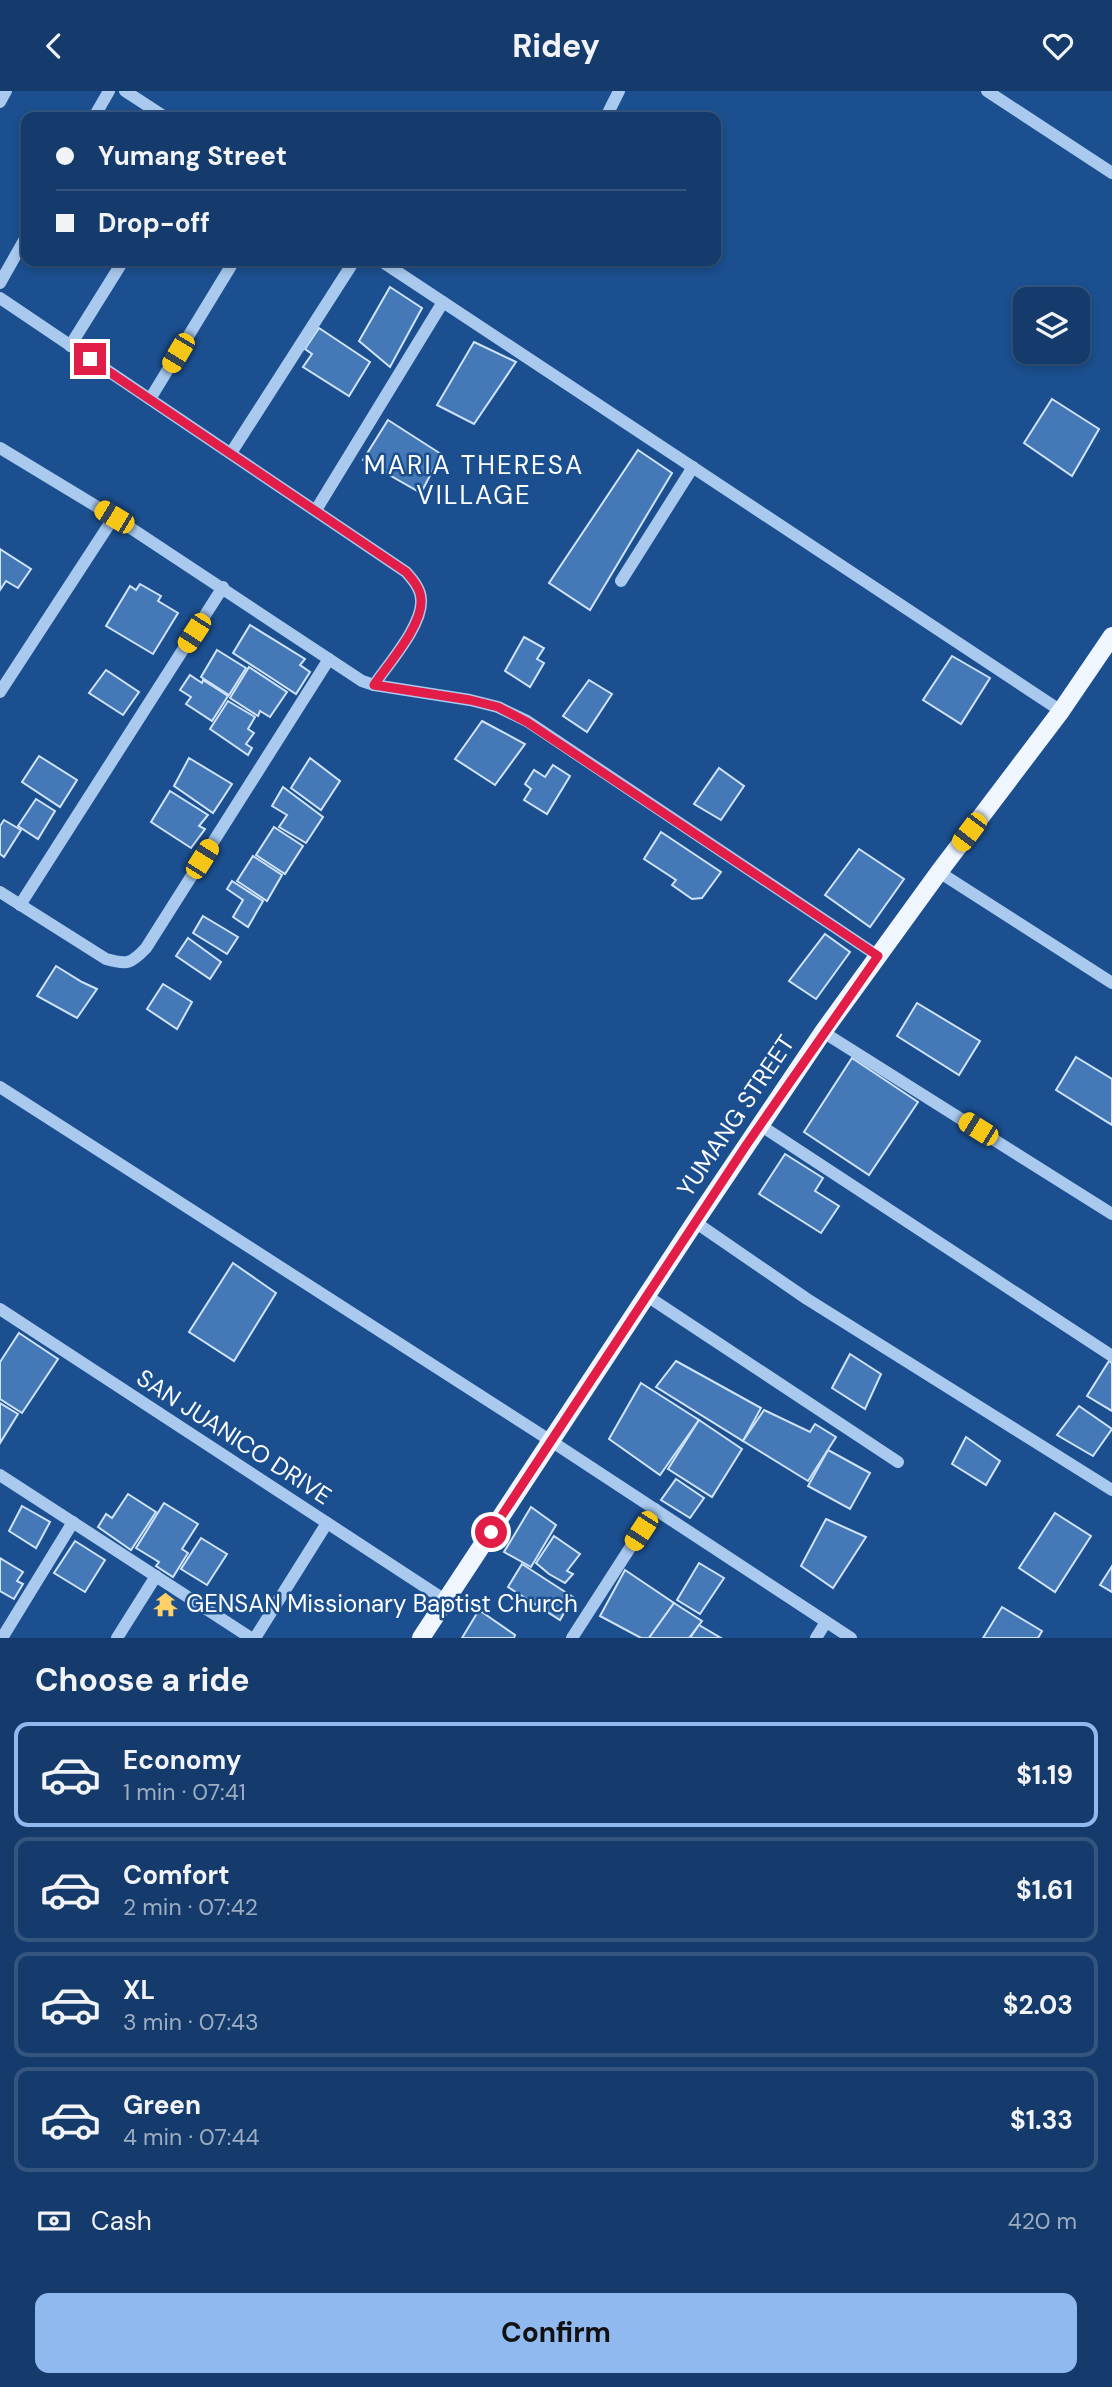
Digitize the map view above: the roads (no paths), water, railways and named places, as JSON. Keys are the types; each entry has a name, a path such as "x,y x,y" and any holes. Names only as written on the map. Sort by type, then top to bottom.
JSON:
{"main road":[{"name":"YUMANG STREET","path":"421,1638 823,1032 1060,711 1112,636"}],"street":[{"path":"0,102 6,91"},
{"path":"97,112 109,91"},
{"path":"125,91 157,112"},
{"path":"608,112 619,91"},
{"path":"987,91 1112,173"},
{"path":"0,283 21,246"},
{"path":"70,346 120,266"},
{"path":"150,399 231,266"},
{"path":"231,453 351,266"},
{"path":"389,266 1060,711"},
{"path":"0,298 406,572 422,597 421,611 414,627 374,685"},
{"path":"316,510 443,302"},
{"path":"2,454 114,517 362,681 470,700 498,707 527,722 878,956"},
{"path":"621,581 693,467"},
{"path":"0,692 114,517"},
{"path":"20,905 223,587"},
{"path":"0,892 106,959 121,963 133,962 146,948 329,659"},
{"path":"939,872 1112,983"},
{"path":"823,1032 1112,1214"},
{"path":"0,1087 551,1441 851,1638"},
{"path":"760,1125 1112,1356"},
{"path":"695,1222 807,1299 1112,1490"},
{"path":"647,1296 898,1462"},
{"name":"SAN JUANICO DRIVE","path":"0,1309 445,1600"},
{"path":"0,1475 253,1638 327,1523"},
{"path":"572,1638 655,1509"},
{"path":"2,1638 73,1522"},
{"path":"117,1638 156,1576"},
{"path":"816,1638 826,1622"}],"place":[{"name":"GENSAN Missionary Baptist Church","path":"166,1604"}],"district":[{"name":"MARIA THERESA VILLAGE","path":"474,480"}]}
